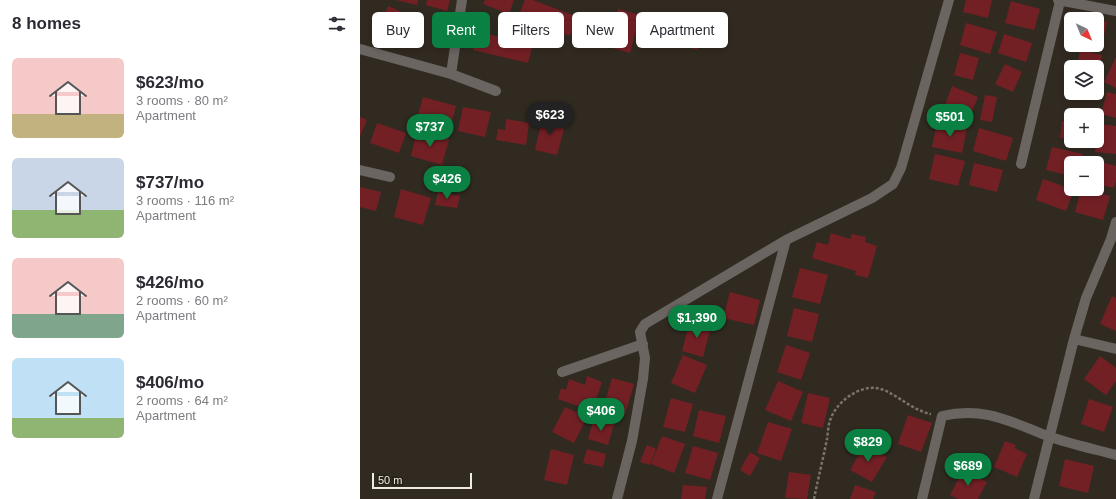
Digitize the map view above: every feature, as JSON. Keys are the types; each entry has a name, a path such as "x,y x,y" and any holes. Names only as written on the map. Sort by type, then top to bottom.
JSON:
{"street":[{"path":"451,74 462,0"},
{"path":"617,499 632,441 643,379 645,358 640,332 645,324 786,240 872,198 893,184 901,168 949,0"},
{"path":"1021,164 1059,0 1116,11"},
{"path":"360,50 451,74 496,91"},
{"path":"360,170 390,177"},
{"path":"1034,499 1074,339 1086,298 1113,239 1116,222"},
{"path":"717,499 786,240"},
{"path":"1074,339 1116,349"},
{"path":"562,372 643,344"},
{"path":"922,499 942,416 956,413 986,414 1013,421 1049,436 1116,455"}],"path":[{"path":"814,499 830,419 837,407 851,396 865,388 877,388 890,393 922,412 942,416"}],"building":[{"path":"396,0 418,0 417,5"},
{"path":"427,0 450,0 447,11 426,5"},
{"path":"485,0 514,0 510,12 504,12 483,4"},
{"path":"525,0 533,0 572,15 572,31 570,36 564,34 564,12 520,12"},
{"path":"966,0 992,0 988,18 963,12"},
{"path":"1011,1 1040,9 1034,30 1005,23"},
{"path":"388,6 402,12 386,12"},
{"path":"618,9 636,14 636,30 630,53 612,48 628,48 628,12 617,12"},
{"path":"1104,21 1107,22 1104,36"},
{"path":"966,23 997,32 990,54 960,45"},
{"path":"1004,34 1032,43 1026,62 998,53"},
{"path":"490,35 498,36 498,48 532,48 528,63 473,50 474,48 490,48"},
{"path":"1080,52 1089,52 1102,55 1101,60 1078,60"},
{"path":"960,53 979,58 973,80 954,75"},
{"path":"1116,57 1116,88 1104,82"},
{"path":"1005,64 1022,72 1013,92 995,84"},
{"path":"952,86 978,97 969,118 944,108"},
{"path":"1107,92 1116,94 1116,118 1104,115 1104,108 1103,108"},
{"path":"985,95 997,97 992,122 980,120"},
{"path":"423,97 456,106 450,128 417,118"},
{"path":"463,107 491,112 485,137 458,131"},
{"path":"543,116 566,122 557,155 535,150"},
{"path":"360,117 367,120 360,136"},
{"path":"506,119 529,123 526,145 496,140 498,129 505,130"},
{"path":"1062,121 1064,121 1064,138 1060,138"},
{"path":"937,122 967,128 962,153 932,147"},
{"path":"377,123 406,133 399,153 370,143"},
{"path":"1104,125 1116,126 1116,154 1095,152 1095,148 1104,148"},
{"path":"979,128 1013,138 1006,161 973,151"},
{"path":"428,133 449,139 442,165 411,156 416,135 427,138"},
{"path":"1052,147 1083,154 1083,156 1064,156 1064,174 1046,170"},
{"path":"935,154 965,161 958,186 929,179"},
{"path":"974,163 1003,170 997,192 969,185"},
{"path":"1104,163 1116,166 1116,181 1114,188 1104,186"},
{"path":"1043,179 1064,186 1064,196 1072,196 1066,211 1036,200"},
{"path":"360,187 381,192 376,211 360,207"},
{"path":"401,189 431,198 423,225 394,217"},
{"path":"438,192 460,196 457,208 435,205"},
{"path":"1104,194 1110,196 1103,220 1075,212 1079,196 1104,196"},
{"path":"831,233 850,239 852,234 866,237 865,242 877,246 868,278 855,275 856,271 812,258 817,242 828,245"},
{"path":"800,268 828,275 820,304 792,297"},
{"path":"730,292 760,300 754,325 723,318"},
{"path":"1112,296 1116,298 1116,331 1100,324"},
{"path":"794,308 819,314 812,342 787,336"},
{"path":"690,321 711,326 703,357 682,351"},
{"path":"786,345 810,353 801,380 777,372"},
{"path":"683,355 707,365 695,393 671,383"},
{"path":"1100,356 1116,368 1116,381 1106,395 1084,379"},
{"path":"587,376 602,382 592,411 558,399 561,388 566,390 569,379 585,385"},
{"path":"612,378 634,384 625,415 603,409"},
{"path":"778,381 803,392 791,421 765,410"},
{"path":"808,393 830,398 823,428 801,423"},
{"path":"671,398 693,404 685,432 663,427"},
{"path":"1089,399 1113,407 1104,432 1081,424"},
{"path":"565,407 587,417 574,443 552,432"},
{"path":"699,410 726,416 719,443 693,436"},
{"path":"908,415 932,423 921,452 898,444"},
{"path":"594,418 614,424 608,445 588,439"},
{"path":"768,422 792,429 781,461 757,453"},
{"path":"662,436 685,444 674,473 651,464"},
{"path":"1005,441 1016,445 1014,448 1027,454 1017,477 994,467"},
{"path":"865,444 887,457 872,482 850,470"},
{"path":"647,445 656,449 650,465 640,462"},
{"path":"693,446 718,453 710,480 685,473"},
{"path":"551,449 574,455 567,485 544,480"},
{"path":"587,449 606,454 603,467 583,463"},
{"path":"750,452 760,458 750,476 740,470"},
{"path":"1065,459 1094,466 1088,493 1059,486"},
{"path":"963,470 987,482 978,499 958,499 950,495"},
{"path":"789,472 811,475 807,499 785,498"},
{"path":"683,485 707,487 705,499 681,499"},
{"path":"855,485 876,492 873,499 850,499"}]}
